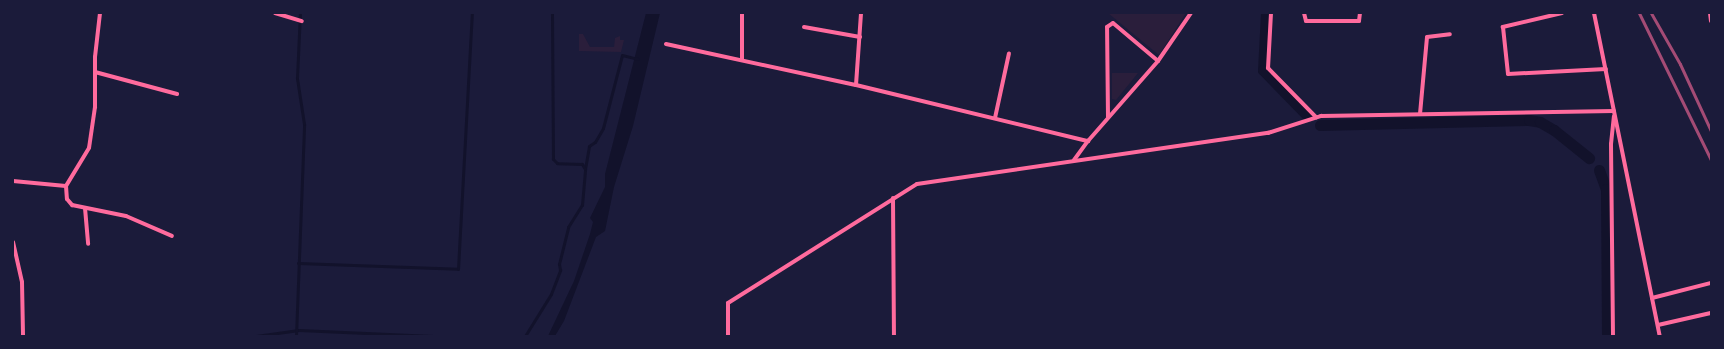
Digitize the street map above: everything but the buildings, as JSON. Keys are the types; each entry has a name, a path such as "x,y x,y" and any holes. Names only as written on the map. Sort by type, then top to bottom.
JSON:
{"street":[{"path":"100,13 95,72 95,107 89,148 66,186 67,199 72,205 126,216 172,236"},
{"path":"275,13 302,21"},
{"path":"742,13 742,60"},
{"path":"856,85 861,13"},
{"path":"1074,160 1088,140 1158,61 1191,13"},
{"path":"1271,13 1268,68 1316,117"},
{"path":"1304,13 1306,21 1359,21 1360,13"},
{"path":"1562,13 1503,27 1508,74 1606,69"},
{"path":"1594,13 1660,336"},
{"path":"1710,13 1711,21"},
{"path":"1108,117 1107,27 1113,23 1158,61"},
{"path":"804,27 860,37"},
{"path":"1420,114 1427,37 1450,34"},
{"path":"666,44 856,85 1088,140"},
{"path":"995,118 1009,53"},
{"path":"95,72 177,94"},
{"path":"728,336 728,303 917,184 1268,133 1316,117 1614,111"},
{"path":"1613,336 1611,144 1614,111"},
{"path":"13,181 66,186"},
{"path":"893,198 894,336"},
{"path":"85,208 88,244"},
{"path":"13,242 22,282 23,336"},
{"path":"1652,298 1711,283"},
{"path":"1658,325 1711,313"}],"shaded area":[{"path":"646,13 660,13 633,126 614,187 605,231 596,237 564,321 555,336 548,336 574,281 590,234 593,222 590,218 605,187 605,174"},
{"path":"1108,13 1186,13 1159,55"},
{"path":"579,34 583,34 590,47 614,47 615,38 620,36 620,40 624,40 621,52 579,51"},
{"path":"1112,73 1138,73 1116,100 1112,99"}],"waterway":[{"path":"296,336 304,124 297,78 300,13"},
{"path":"298,263 458,269 472,13"},
{"path":"525,336 551,294 560,270 559,264 568,227 582,205 585,169 582,164 557,163 553,159 552,13"},
{"path":"1266,13 1263,70 1306,114"},
{"path":"585,169 589,146 595,142 603,128 622,55 638,59"},
{"path":"1320,125 1529,120 1540,122 1554,130 1589,158"},
{"path":"1599,170 1606,189 1607,336"},
{"path":"256,336 299,330 433,336"}],"railway":[{"path":"1639,13 1711,160"},
{"path":"1651,13 1680,64 1711,131"}]}
